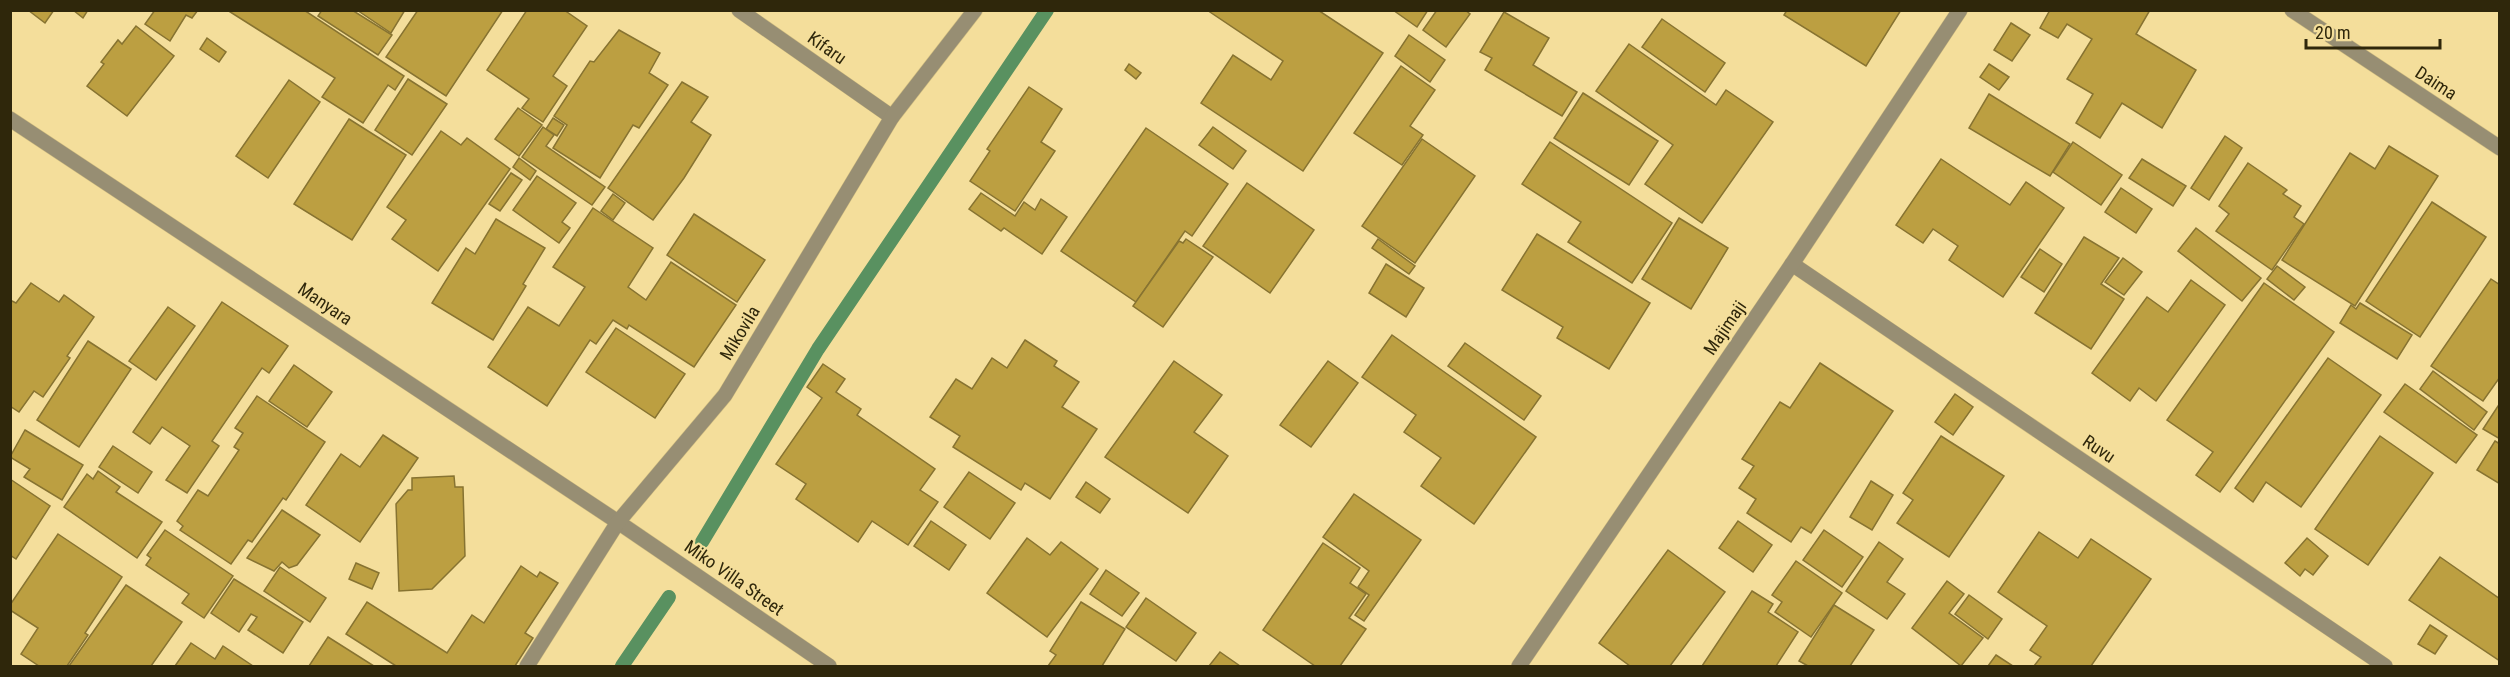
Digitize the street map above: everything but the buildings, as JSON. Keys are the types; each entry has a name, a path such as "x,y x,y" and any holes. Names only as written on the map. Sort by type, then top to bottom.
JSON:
{"street":[{"name":"Kifaru","path":"739,10 892,117"},
{"name":"Mikovila","path":"527,666 618,522 725,395 892,117 975,10"},
{"name":"Majimaji","path":"1520,666 1792,264 1960,10"},
{"name":"Daima","path":"2292,10 2499,148"},
{"name":"Manyara","path":"10,119 618,522"},
{"name":"Ruvu","path":"1792,264 2385,666"},
{"name":"Miko Villa Street","path":"618,522 828,666"}],"waterway":[{"path":"702,542 818,349 1047,10"},
{"path":"622,666 669,597"}]}
